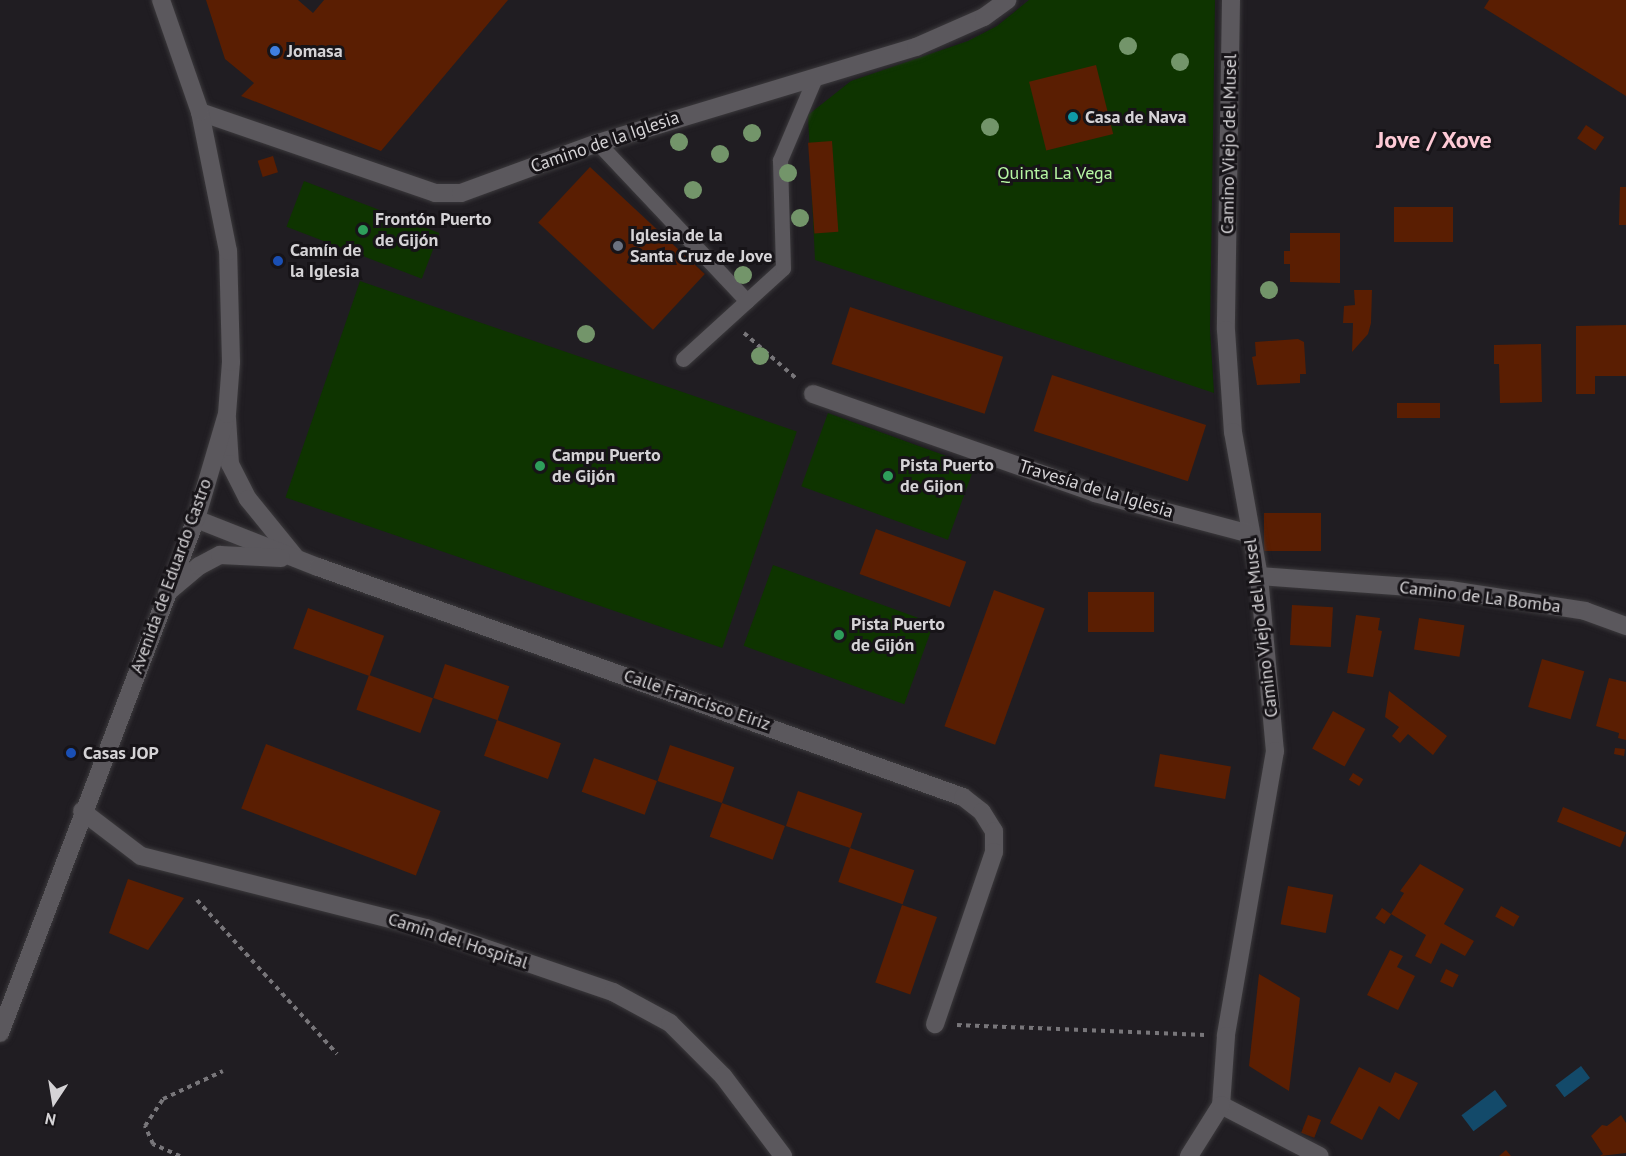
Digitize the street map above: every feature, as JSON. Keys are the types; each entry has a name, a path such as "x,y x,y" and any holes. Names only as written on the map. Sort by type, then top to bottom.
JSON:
{"street":[{"name":"Avenida de Eduardo Castro","path":"0,1033 82,811 196,519 227,414 231,362 228,251 200,112 161,0"},
{"name":"Camino de la Iglesia","path":"200,112 435,193 461,193 598,142 814,80 916,47 984,17 1007,0"},
{"name":"Camino Viejo del Musel","path":"1221,1105 1226,1036 1275,751 1259,576 1233,432 1226,330 1231,0"},
{"name":"Travesía de la Iglesia","path":"813,394 1095,493 1250,534"},
{"path":"227,414 230,464 248,499 297,559"},
{"name":"Calle Francisco Eiriz","path":"196,519 297,559 963,797 982,812 994,831 994,852 935,1024"},
{"path":"167,593 199,566 220,555 297,559"},
{"name":"Camino de La Bomba","path":"1259,576 1450,590 1585,611 1626,626"},
{"name":"Camin del Hospital","path":"82,811 141,856 426,928 613,992 670,1023 723,1076 783,1156"},
{"path":"1189,1156 1221,1105 1320,1156"}],"lane":[{"path":"683,358 783,268 780,160 814,80"},
{"path":"598,142 747,301"}],"path":[{"path":"727,318 813,394"},
{"path":"197,900 337,1054"},
{"path":"935,1024 1226,1036"},
{"path":"180,1156 153,1144 145,1126 163,1099 223,1071"}],"green space":[{"name":"Quinta La Vega","path":"1029,0 1215,0 1210,330 1214,393 815,260 808,115 851,81 968,41 997,26"},
{"name":"Frontón Puerto de Gijón","path":"304,181 439,233 422,279 286,227"},
{"name":"Campu Puerto de Gijón","path":"360,281 797,431 722,648 285,498"},
{"name":"Pista Puerto de Gijon","path":"828,413 975,466 948,540 801,486"},
{"name":"Pista Puerto de Gijón","path":"773,565 934,623 904,704 744,646"}],"water":[{"path":"1581,1066 1590,1078 1564,1097 1555,1085"},
{"path":"1495,1090 1507,1106 1473,1131 1461,1115"}],"building":[{"path":"206,0 298,0 313,13 324,0 508,0 381,151 241,96 254,83 225,59"},
{"path":"1489,0 1626,0 1626,96 1484,8"},
{"name":"Casa de Nava","path":"1096,65 1113,134 1046,151 1029,82"},
{"path":"1586,125 1604,137 1595,151 1577,138"},
{"path":"832,141 838,232 814,233 808,143"},
{"path":"273,156 278,172 263,177 258,161"},
{"name":"Iglesia de la Santa Cruz de Jove","path":"590,167 705,274 653,330 538,223"},
{"path":"1620,187 1626,187 1626,225 1619,225"},
{"path":"1394,207 1453,207 1453,242 1394,242"},
{"path":"1290,233 1340,233 1340,283 1290,282 1290,264 1284,264 1284,251 1290,251"},
{"path":"1354,290 1372,290 1371,323 1368,334 1352,352 1353,323 1343,323 1344,306 1355,305"},
{"path":"850,307 1003,357 985,414 831,364"},
{"path":"1626,325 1626,376 1595,376 1595,394 1576,394 1576,326"},
{"path":"1298,339 1304,342 1306,374 1300,374 1300,383 1257,385 1252,357 1256,356 1255,342"},
{"path":"1541,344 1542,402 1500,403 1499,364 1494,364 1494,345"},
{"path":"1052,375 1206,425 1188,481 1034,431"},
{"path":"1397,403 1440,403 1440,418 1397,418"},
{"path":"1264,513 1321,513 1321,551 1264,551"},
{"path":"876,529 966,562 950,607 860,574"},
{"path":"994,590 1045,608 995,745 944,726"},
{"path":"1088,592 1154,592 1154,632 1088,632"},
{"path":"1292,605 1333,607 1331,647 1290,645"},
{"path":"308,608 384,636 369,676 293,648"},
{"path":"1356,615 1380,618 1378,630 1382,631 1373,677 1347,673"},
{"path":"1419,618 1464,625 1459,657 1414,650"},
{"path":"1542,659 1584,671 1571,719 1528,707"},
{"path":"445,664 509,686 498,720 433,698"},
{"path":"369,675 433,698 420,733 356,710"},
{"path":"1609,678 1626,682 1626,740 1618,738 1619,733 1596,726"},
{"path":"1389,691 1447,736 1433,755 1408,734 1400,743 1392,736 1399,727 1385,717"},
{"path":"1333,711 1365,729 1345,767 1312,749"},
{"path":"497,720 561,743 548,779 484,756"},
{"path":"266,744 441,811 416,875 241,808"},
{"path":"670,745 734,767 722,803 658,781"},
{"path":"1615,748 1625,749 1624,756 1614,754"},
{"path":"1160,754 1231,767 1225,799 1154,786"},
{"path":"594,758 657,781 645,815 582,792"},
{"path":"1353,773 1363,779 1359,786 1349,780"},
{"path":"798,791 862,813 850,848 786,826"},
{"path":"722,803 785,826 773,860 710,837"},
{"path":"1563,807 1626,832 1620,847 1557,822"},
{"path":"850,848 914,870 903,904 838,882"},
{"path":"1420,864 1464,889 1444,924 1474,941 1465,956 1441,943 1431,964 1415,956 1426,935 1391,914 1404,893 1400,891"},
{"path":"128,879 184,898 148,950 109,933"},
{"path":"1288,886 1333,895 1326,933 1281,924"},
{"path":"902,905 937,917 910,995 875,983"},
{"path":"1501,906 1519,916 1514,927 1495,916"},
{"path":"1382,908 1391,914 1384,924 1375,918"},
{"path":"1390,950 1403,956 1397,967 1415,976 1398,1010 1367,995"},
{"path":"1446,969 1459,975 1453,988 1440,982"},
{"path":"1259,974 1300,998 1289,1091 1249,1066"},
{"path":"1359,1067 1390,1083 1395,1072 1418,1083 1399,1120 1379,1106 1362,1140 1330,1123"},
{"path":"1308,1115 1321,1120 1314,1138 1301,1133"},
{"path":"1621,1115 1626,1123 1626,1153 1600,1156 1603,1154 1591,1136 1602,1125 1607,1126"},
{"path":"1506,1150 1511,1156 1499,1156"}],"place":[{"name":"Jomasa","path":"275,51"},
{"name":"Casa de Nava","path":"1073,117"},
{"name":"Frontón Puerto de Gijón","path":"363,230"},
{"name":"Iglesia de la Santa Cruz de Jove","path":"618,246"},
{"name":"Camín de la Iglesia","path":"278,261"},
{"name":"Campu Puerto de Gijón","path":"540,466"},
{"name":"Pista Puerto de Gijon","path":"888,476"},
{"name":"Pista Puerto de Gijón","path":"839,635"},
{"name":"Casas JOP","path":"71,753"}],"district":[{"name":"Jove / Xove","path":"1434,140"}]}
